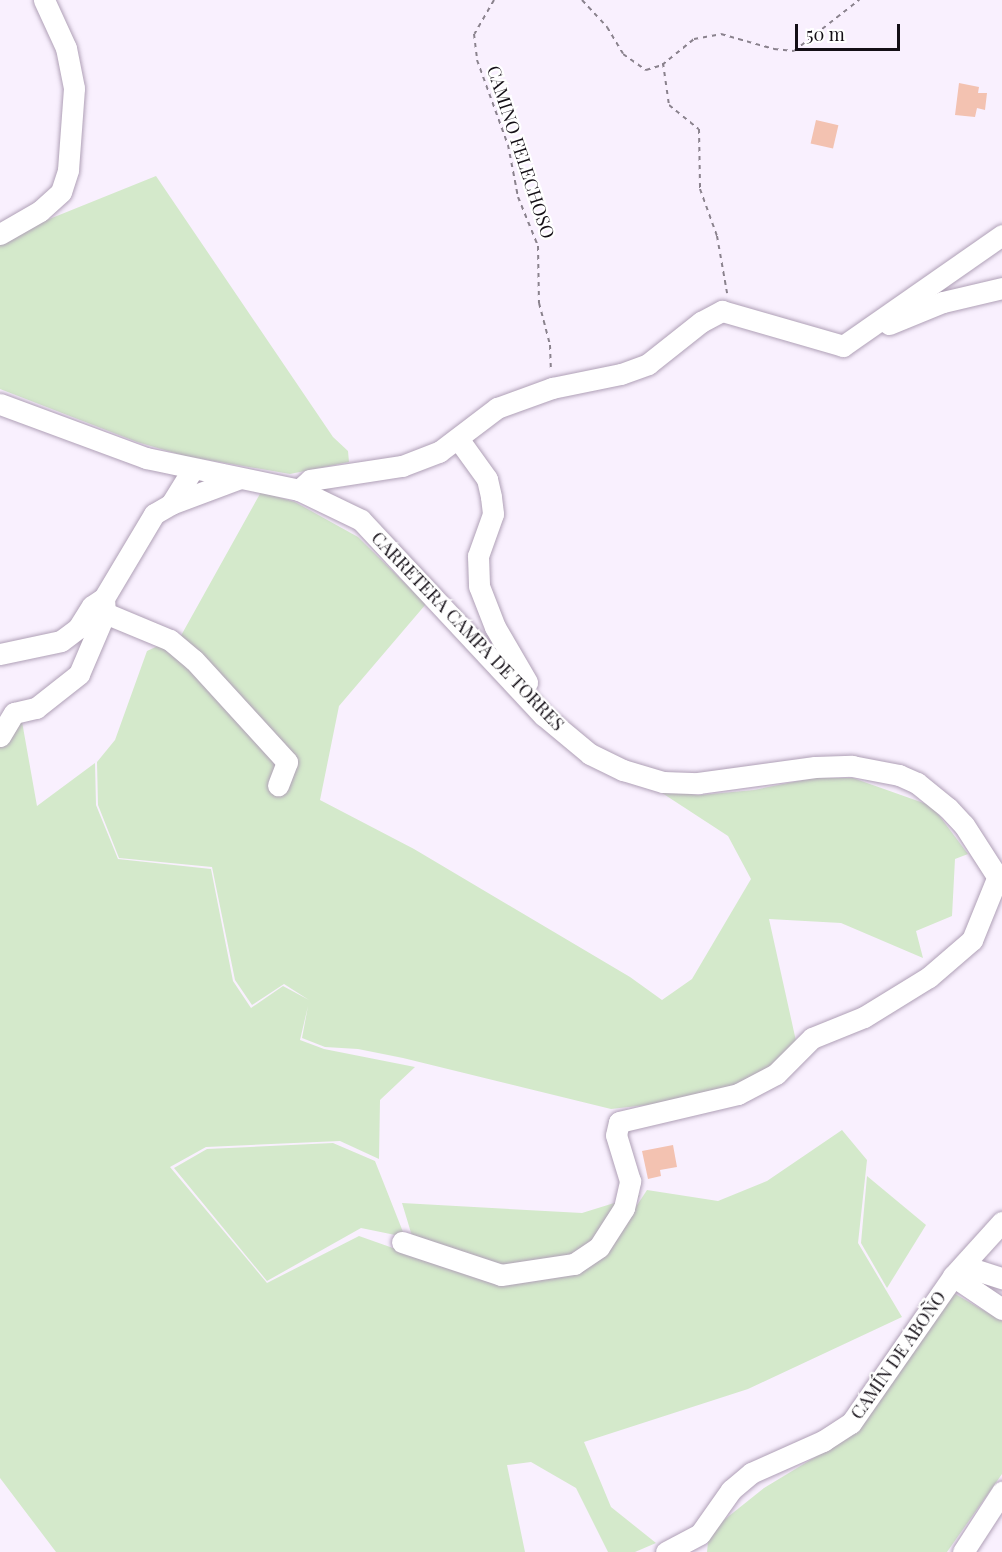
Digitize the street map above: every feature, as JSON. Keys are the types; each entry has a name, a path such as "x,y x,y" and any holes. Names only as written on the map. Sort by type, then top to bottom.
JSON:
{"street":[{"path":"0,234 40,211 61,192 68,170 74,88 66,48 44,0"},
{"path":"299,490 310,480 330,475 402,466 459,440 497,408 552,388 621,374 648,364 701,322 722,311 843,346 868,331 1002,235"},
{"path":"868,331 943,302 1002,288"},
{"name":"CARRETERA CAMPA DE TORRES","path":"0,404 109,446 192,471 299,490 360,520 537,707 590,754 623,770 663,782 744,779 815,767 852,766 899,775 917,783 948,808 1000,880"},
{"path":"459,440 487,479 491,497 493,514 478,556 480,586 495,627 524,676 537,707"},
{"path":"171,504 192,471"},
{"path":"0,736 14,713 36,708 79,674 105,605 154,513 171,504 238,479"},
{"path":"0,654 60,641 78,628 92,606 105,605 170,640 194,660 287,762 279,785"},
{"path":"402,1242 501,1275 574,1264 599,1247 624,1208 630,1181 616,1135 619,1122 738,1094 776,1074 812,1038 864,1017 929,977 972,940 1000,880"},
{"name":"CAMÍN DE ABOÑO","path":"666,1552 700,1534 731,1490 751,1473 823,1441 851,1423 959,1271 1002,1222"},
{"path":"959,1271 1002,1278"},
{"path":"959,1271 1002,1309"},
{"path":"963,1552 1002,1492"}],"path":[{"name":"CAMINO FELECHOSO","path":"494,0 474,34 477,60 508,145 518,197 538,246 539,303 550,345 552,388"},
{"path":"582,0 607,27 622,54 646,70 663,63 694,39 721,34 774,50 794,51 859,0"},
{"path":"663,63 669,105 699,129 700,189 717,236 731,313"}],"green space":[{"path":"156,176 333,437 348,451 349,462 290,474 185,456 137,442 0,389 0,244 27,228"},
{"path":"261,492 295,502 358,537 426,604 339,706 320,800 414,849 630,977 662,1000 692,979 751,879 728,836 659,791 700,795 754,790 813,778 853,778 932,806 968,854 955,859 952,916 916,931 923,958 841,923 769,919 796,1041 769,1074 717,1097 611,1109 403,1058 358,1049 325,1047 302,1038 308,1006 300,1040 324,1049 415,1067 380,1100 379,1159 340,1141 206,1147 170,1167 267,1283 359,1236 489,1282 558,1277 605,1254 647,1190 718,1201 767,1181 842,1130 867,1160 858,1243 902,1317 748,1389 584,1442 611,1507 656,1543 635,1552 608,1552 576,1488 531,1462 507,1465 525,1552 56,1552 0,1478 0,716 21,716 37,806 95,763 96,805 118,859 211,869 233,981 251,1008 283,986 309,1000 284,984 252,1005 235,980 212,867 119,858 98,805 97,762 115,740 147,651 162,644 173,650"},
{"path":"333,1143 375,1161 405,1237 361,1228 267,1281 174,1168 207,1149"},
{"path":"867,1176 926,1225 887,1288 861,1243"},
{"path":"640,1195 603,1253 489,1281 412,1236 402,1203 582,1213"},
{"path":"950,1291 1002,1321 1002,1474 947,1552 707,1552 709,1532 764,1488 850,1436"}],"building":[{"path":"959,83 979,87 978,93 987,93 985,110 977,108 975,117 955,115"},
{"path":"816,120 838,125 833,149 811,143"},
{"path":"673,1145 677,1167 660,1170 661,1176 648,1179 642,1151"}]}
